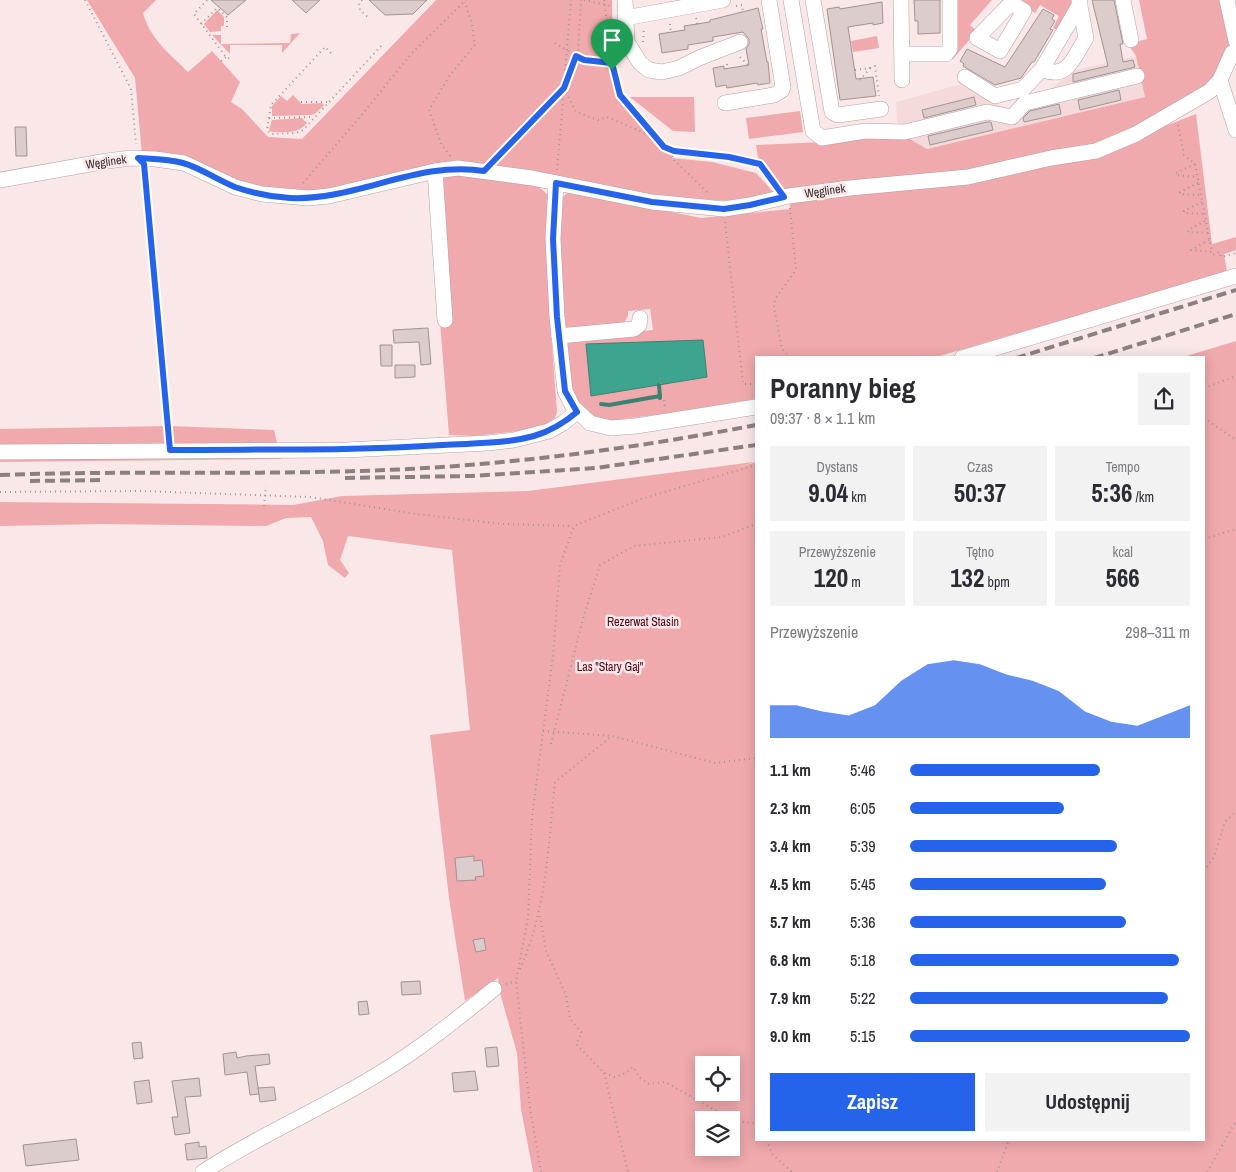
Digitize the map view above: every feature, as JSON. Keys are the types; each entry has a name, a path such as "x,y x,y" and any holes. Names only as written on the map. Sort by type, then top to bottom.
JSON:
{"street":[{"path":"725,103 774,95 782,90 769,0"},
{"path":"807,0 791,2 813,130 822,138 865,131 905,132 987,112 1012,117 1025,104 1137,76"},
{"path":"813,0 832,112 838,116 881,108"},
{"path":"901,0 902,80"},
{"path":"902,54 946,54 950,49 950,0"},
{"path":"1123,0 1132,40"},
{"path":"1227,0 1236,40"},
{"path":"1042,69 1057,74 1065,70 1086,38 1079,2"},
{"path":"966,77 995,96 1023,89 1042,69 1079,2"},
{"path":"618,3 625,18 627,42 631,51 644,67 655,72 679,68 740,42"},
{"path":"625,18 726,4"},
{"name":"Węglinek","path":"0,180 107,160 138,158 184,163 236,187 262,194 290,198 329,196 435,171 458,168 556,183 652,202 724,209 786,197 850,188 968,177 1051,158 1096,151 1136,134 1210,90 1220,80 1232,53 1236,51"},
{"path":"1220,80 1236,130"},
{"path":"435,171 445,320"},
{"path":"556,183 553,239 559,336 565,391 577,412 590,423 612,428 623,428 755,407"},
{"path":"969,356 1236,276"},
{"path":"559,336 634,329 639,325 640,318"},
{"path":"0,452 346,450 488,443 514,440 549,431 577,412"},
{"path":"203,1172 246,1144 317,1109 380,1073 450,1024 494,990"}],"path":[{"path":"85,0 131,89 133,129 138,158 144,164 170,450"},
{"path":"207,0 194,14 226,57 230,59"},
{"path":"362,0 360,10 369,18"},
{"path":"556,183 571,0"},
{"path":"484,171 564,88 576,56 582,0 605,5 618,3"},
{"path":"604,0 612,63 620,95 664,147 674,151 729,157 760,164 786,197 796,270 775,299 774,306 782,349 789,356"},
{"path":"290,198 411,54 465,1 472,25 475,45 450,75 429,110 441,144 458,168"},
{"path":"726,4 742,5 743,12"},
{"path":"201,24 216,8 227,17 227,31"},
{"path":"644,67 643,28 652,13"},
{"path":"671,32 670,24 675,23"},
{"path":"555,43 584,60 612,63"},
{"path":"331,53 326,47 271,105 267,130 271,134 296,133 303,130 383,44"},
{"path":"221,61 226,57"},
{"path":"727,64 728,68"},
{"path":"855,70 876,66 881,108"},
{"path":"860,80 870,68"},
{"path":"564,88 576,112 598,120 608,117 657,138"},
{"path":"301,102 329,102"},
{"path":"1176,109 1184,156 1195,164 1212,252"},
{"path":"269,118 315,117"},
{"path":"674,151 672,158 724,209 743,384 755,384"},
{"path":"1195,164 1176,173 1176,175 1198,177"},
{"path":"1198,183 1180,192 1180,194 1201,195"},
{"path":"1202,202 1184,211 1184,213 1205,214"},
{"path":"1206,221 1188,230 1188,232 1208,233"},
{"path":"1210,240 1191,249 1212,252 1213,254 1219,252 1221,257 1236,253"},
{"path":"1205,388 1236,376"},
{"path":"660,378 661,385"},
{"path":"1205,419 1236,440"},
{"path":"0,492 141,491 310,497 502,524 574,526 641,500 755,465"},
{"path":"264,506 266,486"},
{"path":"551,744 583,619 600,565 634,546 722,537 755,524"},
{"path":"541,1172 530,1108 516,981 528,918 532,817 553,655 560,565 574,526"},
{"path":"1205,539 1236,529"},
{"path":"543,731 612,736 715,763 755,758"},
{"path":"518,973 529,948 543,896 554,782 612,736"},
{"path":"1205,870 1214,857 1225,822 1236,811"},
{"path":"539,913 546,951 566,995 570,1019 582,1033 576,1044 604,1073 615,1077 626,1073 633,1067 640,1078 649,1084 665,1082 735,1121 753,1123 755,1125"},
{"path":"604,1073 628,1172"},
{"path":"1208,1172 1236,1122"},
{"path":"767,1141 772,1154 792,1172"},
{"path":"997,1172 1009,1141"}],"shaded area":[{"path":"1136,56 1146,97 927,149 905,136 897,121 896,102 961,84 1010,111 1050,90 1071,71"},
{"path":"703,340 707,377 591,396 586,344"}],"green space":[{"path":"87,0 156,0 143,13 150,31 161,46 188,72 212,51 240,82 231,102 242,109 268,137 302,139 436,0 612,0 613,70 620,95 664,147 674,151 672,158 712,162 756,173 777,196 730,201 657,196 571,178 505,168 319,193 266,191 142,154 135,78"},
{"path":"957,0 992,0 970,25 977,31 952,60 954,50"},
{"path":"1019,0 1073,0 1073,6 1058,31 1053,28 1059,16 1040,5 1035,13 1019,4"},
{"path":"1139,0 1220,0 1230,50 1214,86 1150,132 1196,114 1212,244 1236,237 1236,250 1224,254 1227,272 939,356 755,356 755,399 607,421 594,416 585,409 572,393 567,344 575,338 653,330 650,309 628,311 628,316 624,323 568,329 565,326 558,214 561,200 567,193 571,191 701,218 790,209 789,196 785,197 759,164 756,145 823,142 866,136 905,136 927,149 1145,97 1136,56 1128,44 1147,39"},
{"path":"217,10 224,17 224,26 221,26 221,31 210,32 204,24"},
{"path":"300,33 282,53 282,45 230,45 230,54 212,35 221,35 221,44 290,43 291,34"},
{"path":"877,36 879,48 853,52 851,41"},
{"path":"293,95 302,104 322,103 324,105 311,115 272,116 272,106 281,96 287,101"},
{"path":"630,97 694,97 695,132 673,131"},
{"path":"800,111 803,132 749,139 746,118"},
{"path":"302,118 307,123 295,131 272,132 269,130 272,120"},
{"path":"449,173 537,185 548,195 549,307 557,412 555,418 539,429 474,436 449,435 439,309 436,175"},
{"name":"Las \"Stary Gaj\"","path":"1236,341 1236,1172 533,1172 521,1109 517,1053 500,993 498,978 465,1001 449,898 430,735 470,730 452,550 348,536 340,560 349,573 345,578 328,565 323,541 311,517 286,518 266,526 101,524 0,526 0,502 293,505 342,496 528,491 754,462 733,469 755,462 755,1141 1205,1141 1205,356 1186,356"},
{"path":"169,426 274,430 281,459 0,462 0,429"}],"building":[{"path":"211,0 246,0 228,15"},
{"path":"292,0 320,0 306,13"},
{"path":"369,0 427,0 413,14 385,15"},
{"path":"914,0 940,0 940,33 918,34 918,21 915,21"},
{"path":"1092,0 1114,0 1123,44 1120,44 1123,62 1133,60 1135,67 1073,82 1073,74 1108,66"},
{"path":"882,2 883,23 848,27 856,79 873,77 876,96 840,100 827,9 839,7 840,9"},
{"path":"758,8 763,29 761,29 770,83 758,85 757,83 727,88 726,85 716,87 713,68 724,66 724,69 749,65 746,49 749,39 743,32 713,37 713,41 688,45 688,49 662,53 659,34 685,30 684,26 710,22 710,20"},
{"path":"1043,9 1054,15 1052,19 1055,21 1050,29 1053,30 1034,62 1032,62 1021,78 995,85 963,66 964,64 960,61 967,49 1005,67"},
{"path":"1119,90 1121,100 1080,110 1078,100"},
{"path":"974,97 976,105 924,118 922,110"},
{"path":"1059,104 1061,114 1024,122 1023,118 1030,111"},
{"path":"991,122 993,130 930,145 928,136"},
{"path":"15,127 26,127 27,156 16,156"},
{"path":"428,328 431,364 421,365 419,342 394,343 393,330"},
{"path":"380,345 392,345 392,366 381,366"},
{"path":"395,365 415,365 415,377 395,378"},
{"path":"474,856 474,861 482,860 484,876 475,877 476,880 457,881 455,858"},
{"path":"484,938 486,950 476,952 473,940"},
{"path":"420,981 421,994 402,995 401,982"},
{"path":"367,1001 369,1014 359,1015 358,1002"},
{"path":"141,1042 143,1058 134,1059 132,1043"},
{"path":"497,1047 499,1066 487,1067 485,1048"},
{"path":"236,1052 237,1058 269,1054 270,1064 255,1066 259,1094 250,1095 247,1072 225,1075 223,1054"},
{"path":"475,1071 478,1090 454,1092 452,1073"},
{"path":"199,1078 201,1096 185,1097 190,1133 175,1135 172,1117 178,1117 172,1081"},
{"path":"149,1080 152,1102 137,1104 134,1082"},
{"path":"274,1087 276,1100 260,1102 258,1088"},
{"path":"76,1139 79,1160 26,1166 23,1145"},
{"path":"199,1142 199,1147 206,1146 207,1158 187,1160 185,1144"}],"waterway":[{"path":"659,385 660,398"},
{"path":"601,404 609,405 660,396"}],"railway":[{"path":"1022,356 1236,290"},
{"path":"1100,356 1236,314"},
{"path":"0,475 408,469 496,463 583,453 755,425"},
{"path":"345,478 472,476 596,468 755,445"},
{"path":"30,481 105,480"}],"route":[{"path":"576,56 584,60 612,63 612,70 620,95 664,147 674,151 729,157 760,164 784,197 724,209 652,202 556,183 553,239 557,317 565,391 577,412 549,431 514,440 488,443 346,450 170,450 144,164 138,158 171,160 184,163 236,187 262,194 290,198 329,196 449,168 484,171 564,88 576,56"}],"park label":[{"name":"Rezerwat Stasin","path":"643,622"}]}
